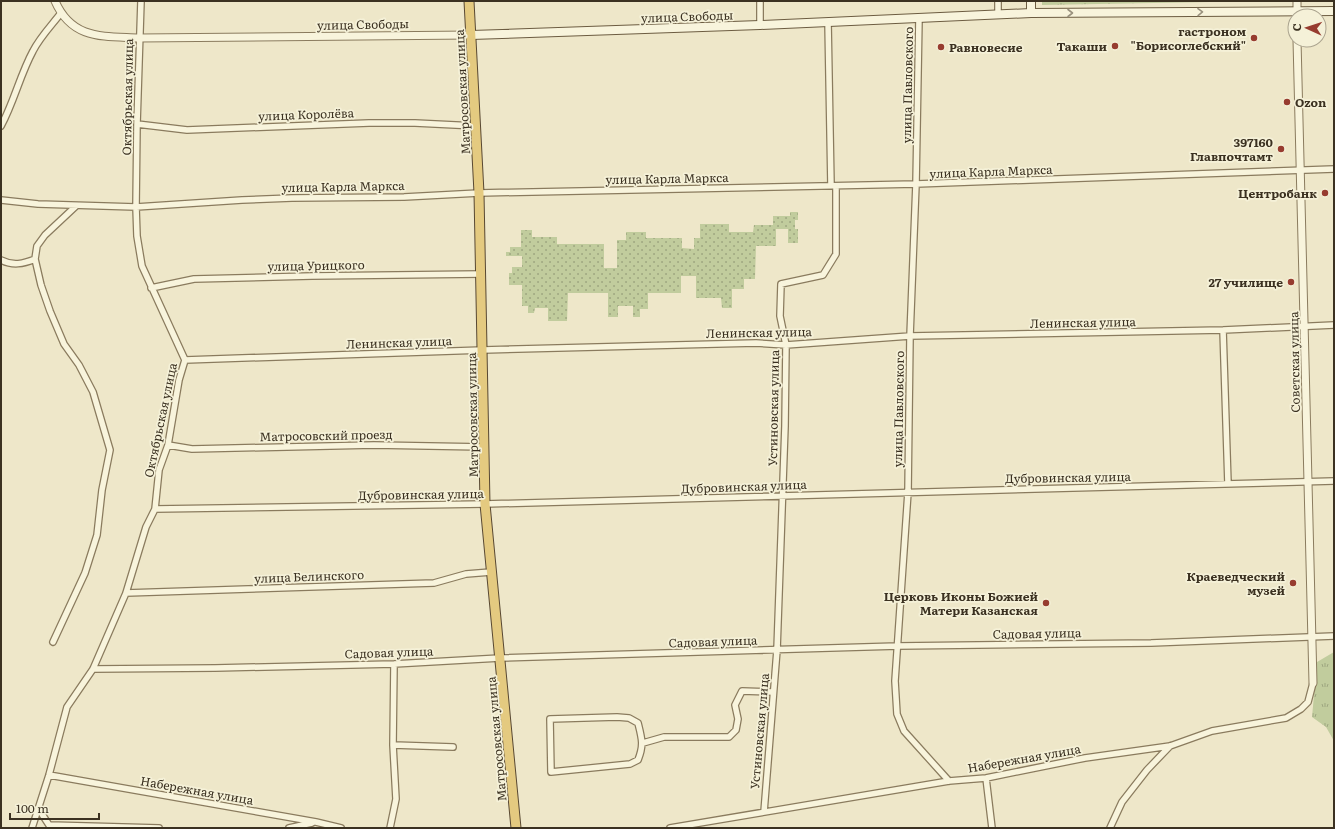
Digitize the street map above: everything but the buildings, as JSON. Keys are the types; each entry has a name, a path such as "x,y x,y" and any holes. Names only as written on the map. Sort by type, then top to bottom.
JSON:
{"highway":[{"name":"Матросовская улица","path":"469,1 479,193 486,504 491,572 516,828"}],"main road":[{"path":"1031,1 1031,13"},
{"name":"улица Свободы","path":"471,35 760,25 1031,13 1287,14"}],"street":[{"name":"улица Свободы","path":"55,1 60,13 68,22 81,30 100,36 139,38 471,35"},
{"name":"Октябрьская улица","path":"32,828 49,775 67,706 93,669 126,593 146,527 155,509 159,470 168,445 185,360 142,266 138,236 136,207 137,124 141,1"},
{"path":"760,1 760,25"},
{"path":"998,1 998,15"},
{"path":"1,126 33,50 44,32 60,13"},
{"name":"улица Павловского","path":"919,18 916,184 910,336 908,492 895,682 897,714 904,731 949,781"},
{"name":"Устиновская улица","path":"764,812 777,650 782,496 786,345 780,316 781,284 822,275 836,254 828,22"},
{"name":"Советская улица","path":"1298,48 1313,683"},
{"name":"улица Королёва","path":"137,124 187,130 369,123 415,123 476,126"},
{"name":"улица Карла Маркса","path":"1,200 76,206 136,207 249,199 404,197 479,193 916,184 1334,169"},
{"path":"53,642 85,573 97,535 102,490 110,450 93,392 79,366 64,344 40,285 35,259 37,246 45,235 76,206"},
{"path":"1,260 9,264 24,264 35,259"},
{"name":"улица Урицкого","path":"151,288 194,279 481,274"},
{"name":"Ленинская улица","path":"185,360 756,343 786,345 910,336 1223,330 1304,325 1334,325"},
{"path":"1223,330 1228,484"},
{"name":"Матросовский проезд","path":"168,445 192,449 374,445 484,447"},
{"name":"Дубровинская улица","path":"155,509 486,504 1334,481"},
{"name":"улица Белинского","path":"126,593 434,583 466,574 491,572"},
{"name":"Садовая улица","path":"93,669 394,664 500,658 898,646 1151,643 1334,636"},
{"path":"390,828 396,799 393,745 394,664"},
{"name":"Набережная улица","path":"670,828 949,781 986,778 1085,758 1170,746 1212,731 1286,718 1301,709 1308,702 1313,683"},
{"path":"642,743 664,737 729,737 736,730 738,719 735,705 742,691 773,692"},
{"path":"629,718 638,723 642,743 642,750 638,760 630,764 551,772 550,719 629,718"},
{"path":"393,745 453,747"},
{"path":"1110,828 1122,802 1147,770 1170,746"},
{"name":"Набережная улица","path":"49,775 316,822 341,828"},
{"path":"986,778 992,828"},
{"path":"38,808 49,825 158,828"},
{"path":"289,828 316,822"}],"green space":[{"path":"1042,2 1210,2 1042,5"},
{"path":"790,212 798,212 798,220 795,220 795,229 798,229 798,243 788,243 788,229 776,229 776,246 756,246 755,279 744,279 744,289 732,289 732,308 722,308 721,298 696,298 696,276 681,276 681,293 648,293 648,309 640,309 640,317 633,317 633,306 618,306 618,317 608,317 608,293 568,293 567,321 548,321 548,308 535,308 534,313 528,313 528,306 522,306 522,285 509,285 509,273 512,273 512,267 522,267 522,256 506,256 506,252 510,252 510,247 521,247 521,230 532,230 532,237 557,237 557,244 604,244 604,268 617,268 617,240 626,240 626,232 646,232 646,238 682,238 682,248 694,249 694,238 700,238 700,224 729,224 729,232 753,232 754,225 773,225 773,216 790,216"},
{"path":"1334,652 1334,741 1326,727 1312,717 1317,662"}],"place":[{"name":"гастроном \"Борисоглебский\"","path":"1254,38"},
{"name":"Такаши","path":"1115,46"},
{"name":"Равновесие","path":"941,47"},
{"name":"Ozon","path":"1287,102"},
{"name":"397160 Главпочтамт","path":"1281,149"},
{"name":"Центробанк","path":"1325,193"},
{"name":"27 училище","path":"1291,282"},
{"name":"Краеведческий музей","path":"1293,583"},
{"name":"Церковь Иконы Божией Матери Казанская","path":"1046,603"}]}
